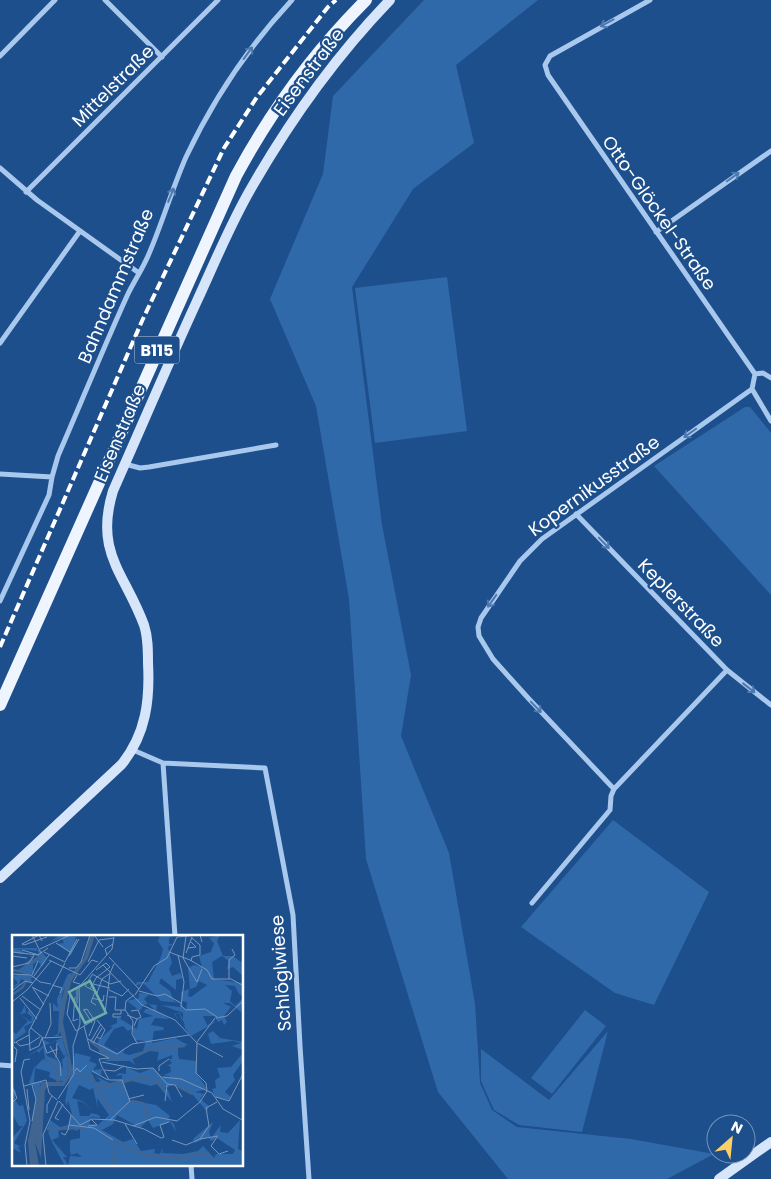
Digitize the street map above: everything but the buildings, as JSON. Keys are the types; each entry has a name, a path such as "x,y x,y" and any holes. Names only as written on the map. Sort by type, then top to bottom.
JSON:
{"main road":[{"name":"Eisenstraße","path":"0,705 236,176 284,97 312,60 366,0"}],"street":[{"path":"0,56 55,0"},
{"path":"105,0 162,57"},
{"name":"Mittelstraße","path":"26,192 218,0"},
{"name":"Bahndammstraße","path":"0,601 49,495 58,456 148,255 187,156 216,100 250,50 292,0"},
{"name":"Eisenstraße","path":"0,878 122,764 133,750 145,720 148,701 147,638 144,626 112,559 106,518 113,491 221,249 252,186 290,125 340,57 369,21 390,0"},
{"name":"Otto-Glöckel-Straße","path":"650,0 550,56 545,65 548,76 755,374"},
{"path":"656,232 771,151"},
{"path":"0,168 26,192 139,272"},
{"path":"0,343 80,231"},
{"path":"771,378 763,373 755,374 752,389 771,421"},
{"name":"Kopernikusstraße","path":"614,789 493,659 479,636 478,627 481,618 520,561 542,539 752,389"},
{"path":"125,464 140,468 149,467 276,445"},
{"path":"0,474 52,477"},
{"name":"Keplerstraße","path":"576,514 727,670 771,705"},
{"path":"532,903 610,810 610,796 614,789 727,670"},
{"path":"133,750 162,763 175,935"},
{"name":"Schlöglwiese","path":"162,763 265,768 293,915 310,1179"},
{"path":"719,1179 771,1142"},
{"path":"191,1166 192,1179"}],"shaded area":[{"path":"424,0 538,0 456,65 474,143 413,189 352,287 382,525 411,675 401,736 449,853 475,1004 480,1083 492,1110 517,1127 631,1139 706,1153 706,1158 667,1179 508,1179 438,1092 366,859 349,599 316,406 270,299 323,174 333,96"},
{"path":"447,277 467,431 375,443 355,288"},
{"path":"745,407 750,407 771,433 771,595 654,466"},
{"path":"613,820 709,892 654,1005 615,993 521,927"},
{"path":"585,1010 606,1026 552,1094 531,1078"},
{"path":"608,1031 582,1132 519,1125 494,1110 481,1081 481,1049 549,1100"}],"railway":[{"path":"0,647 142,321 224,148 257,97 328,7 336,0"}]}
